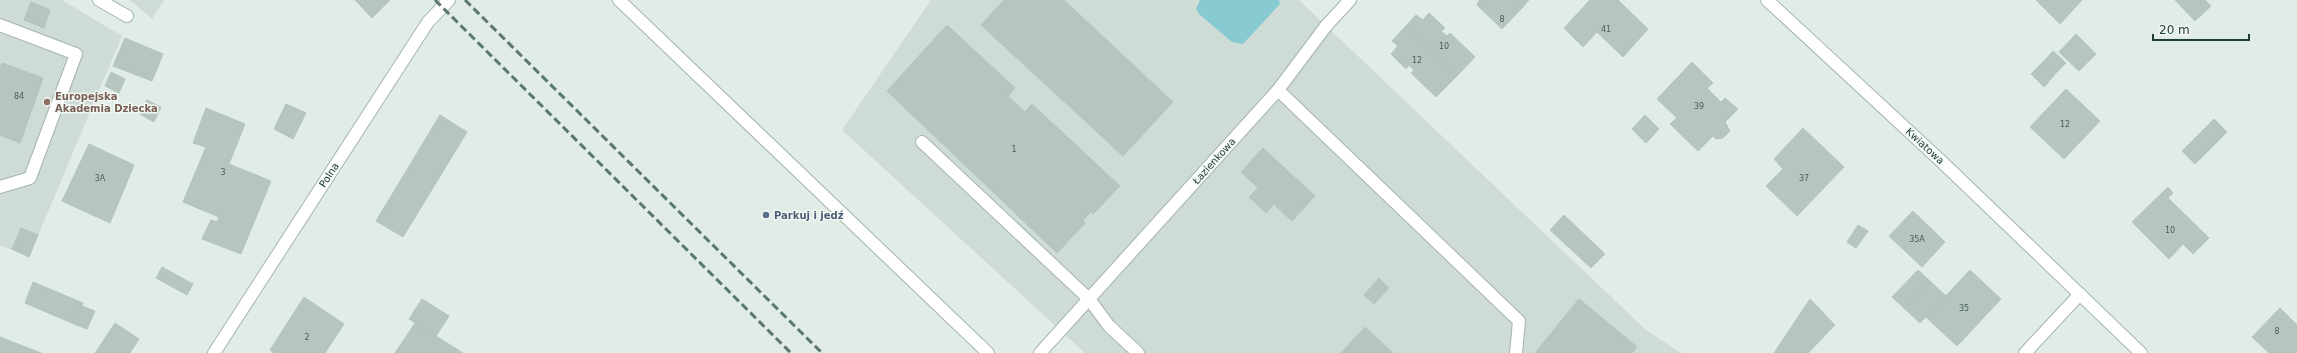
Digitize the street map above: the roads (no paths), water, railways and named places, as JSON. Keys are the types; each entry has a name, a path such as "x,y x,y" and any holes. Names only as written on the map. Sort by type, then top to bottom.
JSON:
{"street":[{"path":"99,0 127,16"},
{"name":"Polna","path":"214,353 428,22 449,0"},
{"path":"619,0 988,353"},
{"name":"Łazienkowa","path":"1040,353 1278,90 1326,26 1350,0"},
{"name":"Kwiatowa","path":"1767,0 1942,162 2141,353"},
{"path":"0,24 76,54 30,178 0,187"},
{"path":"1278,90 1519,322 1516,353"},
{"path":"922,142 1089,299 1109,326 1138,353"},
{"path":"2025,353 2080,294"}],"water":[{"path":"1200,0 1279,0 1280,4 1243,44 1232,42 1199,14 1196,9"}],"railway":[{"path":"435,0 791,353"},
{"path":"465,0 822,353"}],"place":[{"name":"Europejska Akademia Dziecka","path":"47,102"},
{"name":"Parkuj i jedź","path":"766,215"}]}
